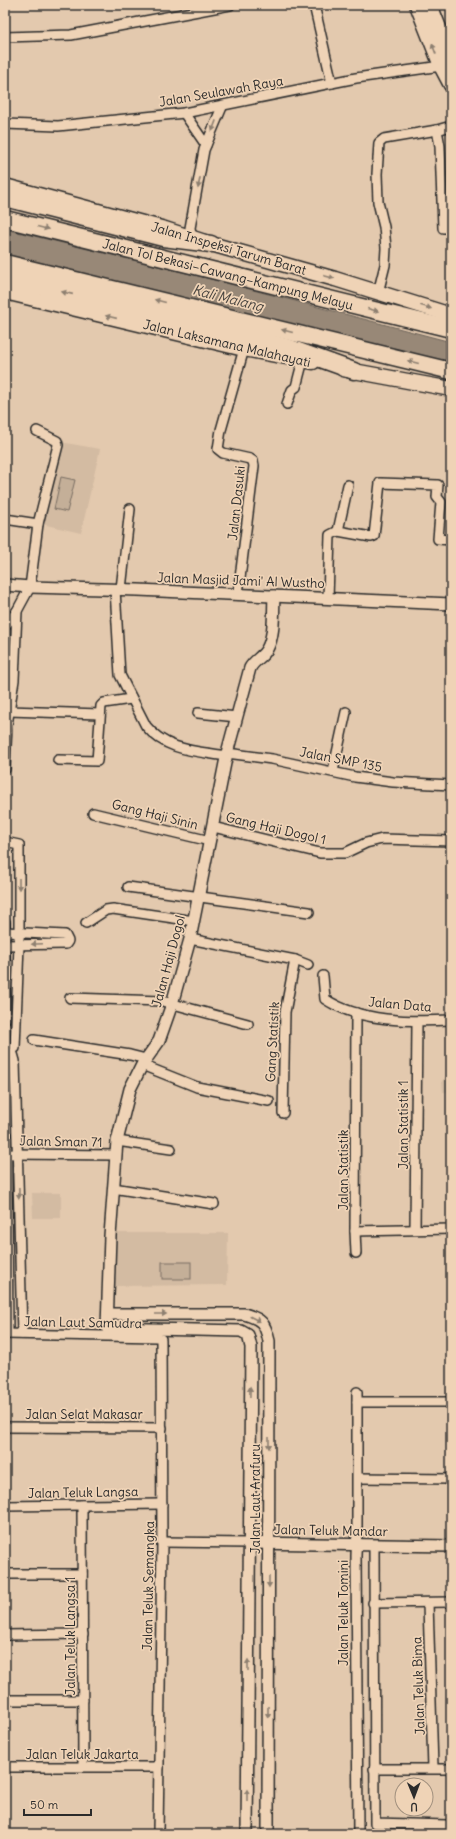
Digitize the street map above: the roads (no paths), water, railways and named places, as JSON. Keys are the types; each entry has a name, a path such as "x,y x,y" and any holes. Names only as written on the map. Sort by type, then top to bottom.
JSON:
{"highway":[{"path":"5,198 164,238 211,244"},
{"name":"Jalan Tol Bekasi–Cawang–Kampung Melayu","path":"5,219 451,329"},
{"path":"5,264 451,371"},
{"path":"5,278 186,320 290,348 354,370"}],"main road":[{"path":"417,5 447,54"},
{"path":"430,5 447,54 451,84"},
{"name":"Jalan Inspeksi Tarum Barat","path":"5,186 192,238 451,315"},
{"name":"Jalan Laksamana Malahayati","path":"5,292 244,349 451,389"}],"street":[{"path":"5,37 71,35 230,5"},
{"path":"314,5 332,83"},
{"name":"Jalan Seulawah Raya","path":"5,124 58,126 184,113 222,107 332,83 447,54"},
{"path":"192,238 190,228 206,145 222,107"},
{"path":"184,113 206,145"},
{"path":"378,293 385,265 386,248 384,227 378,202 377,174 379,143 384,139 437,130 451,126"},
{"path":"437,130 440,146 443,228 451,228"},
{"name":"Jalan Dasuki","path":"238,594 254,466 253,461 250,459 223,453 218,449 221,430 244,349"},
{"path":"287,404 292,390 296,387 303,360"},
{"path":"5,626 17,611 30,587 38,524 58,445 57,441 36,431"},
{"path":"328,598 330,535 338,531 370,537 374,536 380,483 438,485 437,497 441,502 438,539 451,540"},
{"path":"338,531 348,485"},
{"name":"Jalan SMP 135","path":"130,509 118,589 120,675 131,699 151,733 167,744 227,755 272,759 333,771 355,777 392,782 451,785"},
{"path":"5,519 38,524"},
{"name":"Jalan Masjid Jami' Al Wustho","path":"5,584 30,587 118,589 451,604"},
{"name":"Jalan Haji Dogol","path":"107,1332 115,1155 125,1104 144,1062 159,1041 172,1004 194,922 227,755 250,668 254,661 264,653 270,641 274,596"},
{"path":"5,769 7,725 15,672 17,611"},
{"path":"58,760 97,761 101,706 104,703 131,699"},
{"path":"10,711 100,714"},
{"path":"333,771 346,712"},
{"path":"198,713 237,717"},
{"name":"Gang Haji Sinin","path":"93,813 210,841"},
{"name":"Gang Haji Dogol 1","path":"213,827 320,853 336,854 353,850 366,843 382,839 451,841"},
{"path":"5,842 19,845 19,945 15,1048"},
{"path":"128,887 309,912"},
{"path":"86,923 106,910 113,909 194,922"},
{"path":"5,922 5,1019"},
{"path":"5,932 65,935 68,941 66,944 5,945"},
{"path":"190,939 295,960 308,965"},
{"name":"Gang Statistik","path":"283,1113 284,1012 295,960"},
{"name":"Jalan Data","path":"323,976 325,999 356,1013 379,1018 417,1022 451,1020"},
{"path":"70,998 145,999 172,1004 248,1024"},
{"name":"Jalan Statistik","path":"356,1013 356,1253"},
{"name":"Jalan Statistik 1","path":"415,1229 417,1022"},
{"path":"34,1040 123,1054 144,1062 196,1087 269,1101"},
{"path":"7,1334 9,1270 6,1063 9,1053 13,1054 15,1060 22,1334"},
{"path":"117,1141 172,1149"},
{"name":"Jalan Sman 71","path":"7,1154 115,1155"},
{"path":"113,1188 214,1204"},
{"path":"356,1231 451,1229"},
{"path":"9,1270 21,1270"},
{"name":"Jalan Laut Arafuru","path":"108,1314 244,1314 254,1317 264,1323 269,1341 270,1543 268,1834"},
{"name":"Jalan Laut Arafuru","path":"107,1332 241,1330 248,1335 251,1347 247,1834"},
{"name":"Jalan Laut Samudra","path":"7,1334 107,1332 157,1337 161,1339"},
{"name":"Jalan Teluk Semangka","path":"158,1834 162,1542 161,1339"},
{"name":"Jalan Teluk Tomini","path":"358,1834 356,1544 358,1478 357,1397 451,1402"},
{"name":"Jalan Selat Makasar","path":"5,1427 162,1428"},
{"path":"358,1478 451,1479"},
{"name":"Jalan Teluk Langsa","path":"5,1506 162,1504"},
{"name":"Jalan Teluk Langsa 1","path":"82,1505 83,1766"},
{"name":"Jalan Teluk Mandar","path":"162,1542 451,1546"},
{"path":"374,1545 373,1603 375,1823 446,1825"},
{"path":"5,1574 82,1574"},
{"path":"373,1603 451,1602"},
{"name":"Jalan Teluk Bima","path":"428,1603 433,1768"},
{"path":"5,1635 83,1634"},
{"path":"5,1700 83,1700"},
{"name":"Jalan Teluk Jakarta","path":"5,1767 159,1767"},
{"path":"374,1769 451,1769"}],"water":[{"name":"Kali Malang","path":"5,229 211,279 451,342 451,371 5,263"}]}
